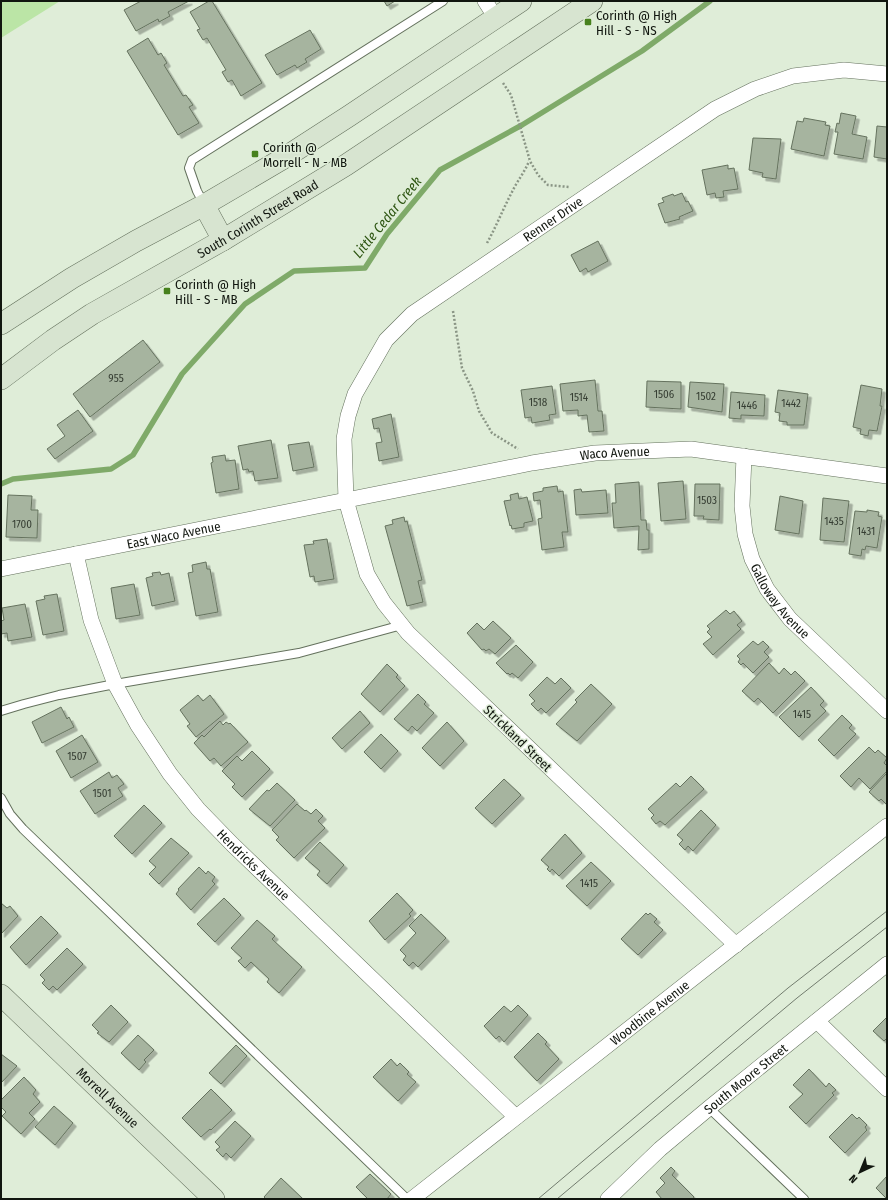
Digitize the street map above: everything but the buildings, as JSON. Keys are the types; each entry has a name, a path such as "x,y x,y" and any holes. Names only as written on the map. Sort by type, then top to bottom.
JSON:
{"main road":[{"path":"1,324 72,278 136,241 204,205 284,158 491,10 522,1"},
{"name":"South Corinth Street Road","path":"1,379 53,340 92,314 223,240 384,140 588,2"},
{"path":"204,205 223,240"},
{"name":"Morrell Avenue","path":"1,995 214,1199"}],"street":[{"name":"Renner Drive","path":"346,500 344,439 348,416 355,394 386,340 412,314 715,109 755,89 793,76 844,70 887,74"},
{"name":"Waco Avenue","path":"346,500 532,463 595,453 691,449 887,476"},
{"name":"Galloway Avenue","path":"744,456 742,506 745,534 752,559 767,589 790,619 887,711"},
{"name":"East Waco Avenue","path":"1,569 346,500"},
{"name":"Strickland Street","path":"346,500 367,574 384,603 402,625 736,945"},
{"name":"Hendricks Avenue","path":"76,554 91,620 115,684 137,724 162,762 198,809 232,844 516,1117"},
{"name":"Woodbine Avenue","path":"412,1199 887,826"},
{"name":"South Moore Street","path":"608,1199 660,1149 887,964"},
{"path":"816,1021 887,1089"}],"lane":[{"path":"204,205 189,168 192,160 443,1"},
{"path":"1,711 59,695 115,684 299,654 402,625"},
{"path":"1,798 10,814 23,829 407,1199"},
{"path":"709,1108 804,1199"}],"path":[{"path":"501,79 511,95 530,161 538,174 548,186 578,186 585,197"},
{"path":"485,264 482,252 496,227 503,207 514,186 525,172 530,161"},
{"path":"453,311 462,368 473,391 479,411 492,433 518,450"}],"green space":[{"path":"1,1 60,1 1,38"}],"waterway":[{"name":"Little Cedar Creek","path":"1,484 13,479 111,469 133,455 182,374 245,304 294,271 365,268 387,234 440,170 522,125 642,51 710,1"}],"tram line":[{"path":"538,1199 788,988 887,911"},
{"path":"557,1199 797,998 887,927"}],"place":[{"name":"Corinth @ High Hill - S - NS","path":"588,22"},
{"name":"Corinth @ Morrell - N - MB","path":"255,154"},
{"name":"Corinth @ High Hill - S - MB","path":"167,291"}]}
